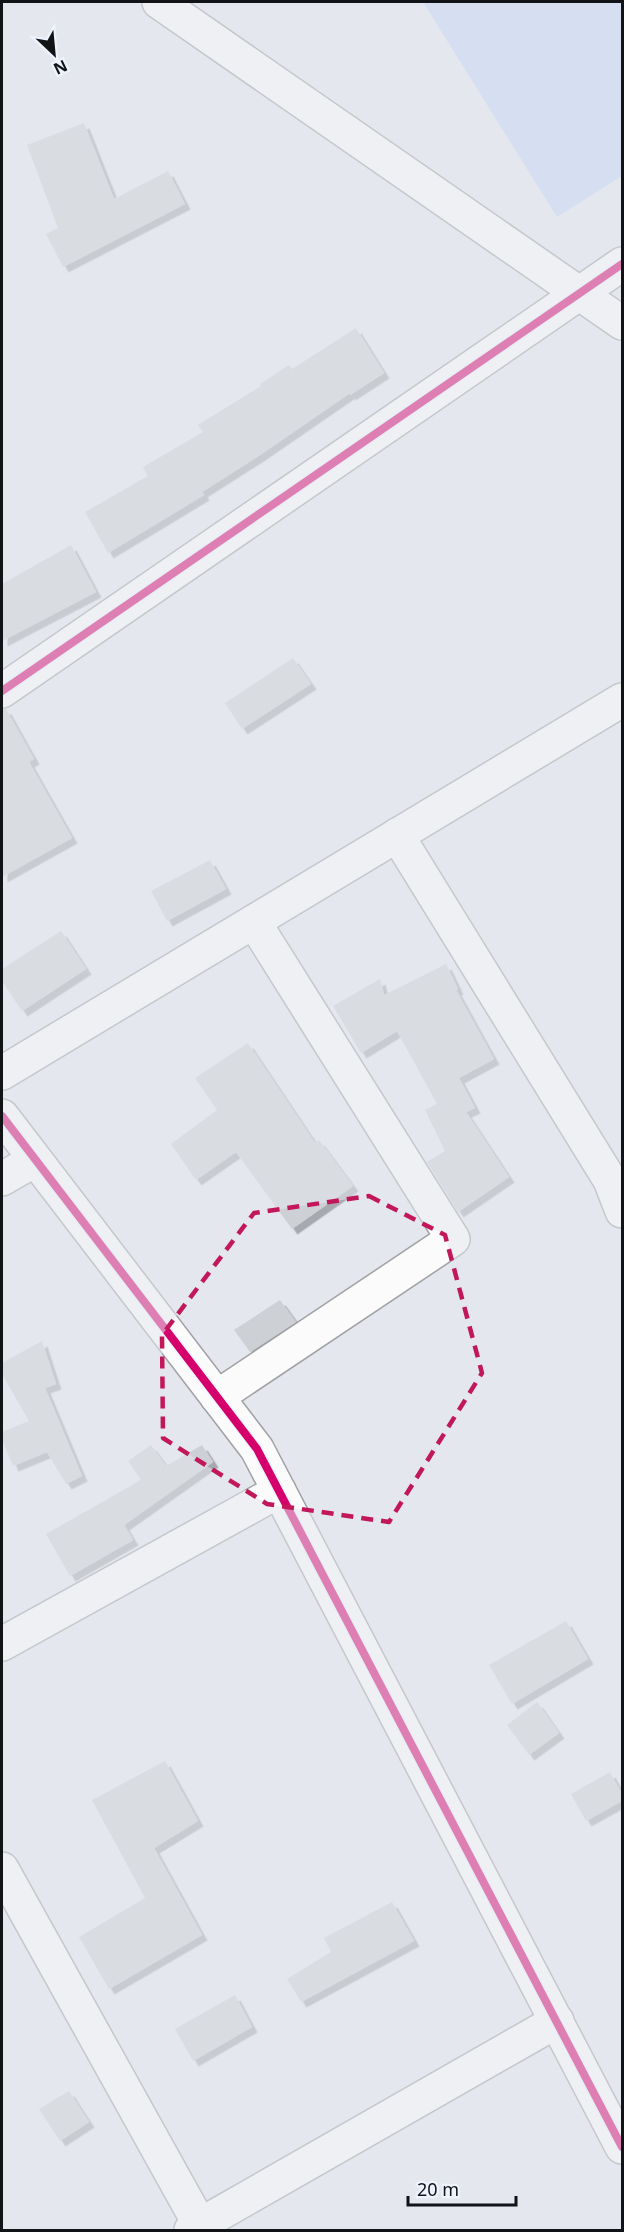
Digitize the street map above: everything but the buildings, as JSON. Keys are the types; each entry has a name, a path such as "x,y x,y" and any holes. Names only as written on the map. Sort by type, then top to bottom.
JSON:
{"street":[{"path":"159,2 622,323"},
{"path":"2,691 582,294 622,264"},
{"path":"2,1073 622,700"},
{"path":"397,835 610,1180 622,1210"},
{"path":"217,1397 453,1239 254,922"},
{"path":"2,1116 257,1449 622,2147"},
{"path":"2,1179 35,1160"},
{"path":"2,1644 279,1491"},
{"path":"2,1869 195,2228 557,2021"}],"highlighted area":[{"path":"369,1196 445,1235 482,1373 389,1522 267,1504 163,1438 162,1335 254,1213"}],"shaded area":[{"path":"423,2 622,2 622,176 557,217"}],"cycle path":[{"path":"2,691 622,264"},
{"path":"2,1116 257,1449 622,2147"}]}
